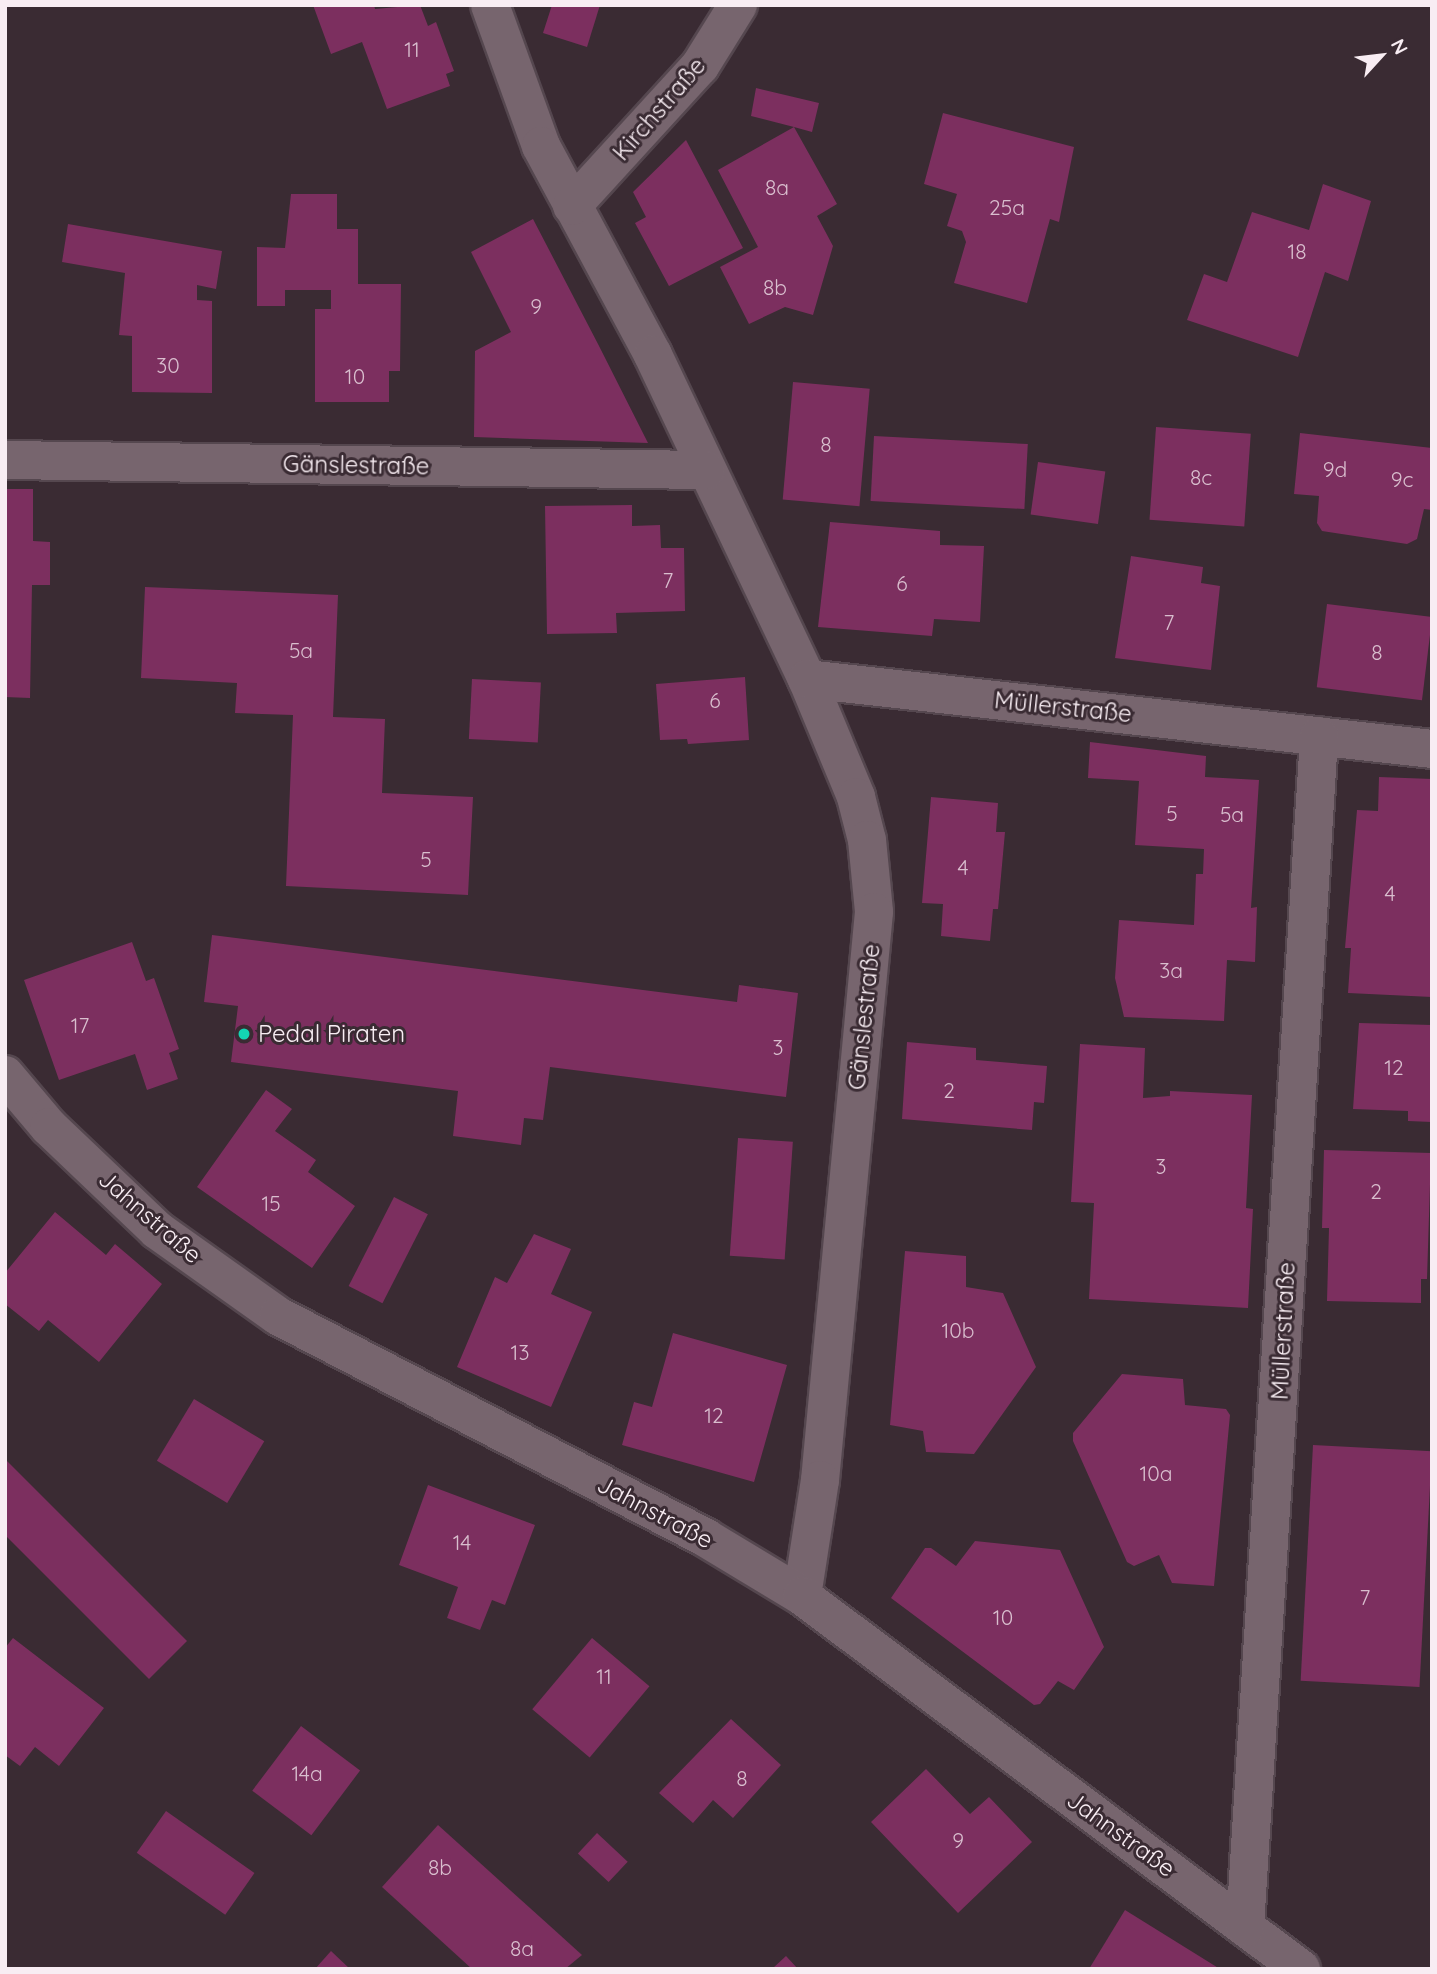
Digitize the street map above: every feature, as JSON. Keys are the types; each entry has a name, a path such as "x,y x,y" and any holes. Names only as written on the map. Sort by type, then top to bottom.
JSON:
{"street":[{"name":"Gänslestraße","path":"491,5 541,146 653,355 807,679 856,797 867,840 874,912 820,1480 802,1596"},
{"name":"Kirchstraße","path":"572,206 700,66 738,5"},
{"name":"Gänslestraße","path":"5,460 706,470"},
{"name":"Müllerstraße","path":"807,679 1432,749"},
{"name":"Müllerstraße","path":"1245,1927 1319,736"},
{"name":"Jahnstraße","path":"5,1075 49,1127 157,1230 278,1316 706,1538 802,1596 1301,1969"}],"building":[{"path":"313,5 374,5 375,9 420,5 428,26 436,22 454,71 446,74 450,86 387,109 362,42 331,54"},
{"path":"552,5 600,5 587,47 543,33"},
{"path":"756,88 819,103 812,132 751,116"},
{"path":"943,113 1074,147 1059,222 1050,219 1027,303 954,283 966,242 962,231 947,226 957,194 924,184"},
{"path":"794,127 837,204 817,216 833,246 813,315 785,307 749,324 720,267 758,247 718,170"},
{"path":"686,140 743,248 669,286 635,223 646,217 633,192"},
{"path":"1323,184 1371,201 1348,281 1325,272 1298,357 1187,320 1204,274 1227,282 1252,212 1309,230"},
{"path":"291,194 337,194 337,229 358,229 358,284 401,284 400,371 389,371 389,402 315,402 315,309 331,309 331,290 285,290 285,306 257,306 257,247 285,248"},
{"path":"533,219 648,443 474,437 475,351 511,332 471,252"},
{"path":"68,224 222,251 216,289 197,285 197,300 212,301 212,393 132,392 132,336 119,335 125,273 62,262"},
{"path":"793,382 870,389 859,506 783,500"},
{"path":"1156,427 1251,434 1244,526 1150,520"},
{"path":"1300,433 1432,448 1432,510 1424,509 1417,539 1407,544 1322,531 1317,523 1319,496 1294,494"},
{"path":"874,436 1028,444 1024,509 871,501"},
{"path":"1038,462 1105,471 1098,524 1031,514"},
{"path":"5,489 33,489 33,541 50,542 50,585 32,585 30,698 5,697"},
{"path":"632,505 632,526 660,525 661,548 684,548 685,611 616,613 617,633 547,634 545,506"},
{"path":"830,522 940,531 940,545 984,546 980,622 934,619 932,636 818,627"},
{"path":"1131,556 1203,567 1201,583 1220,586 1211,670 1115,658"},
{"path":"145,587 338,595 333,717 385,719 382,793 473,797 468,895 286,886 293,715 235,713 237,683 141,678"},
{"path":"1327,604 1432,617 1422,700 1317,687"},
{"path":"745,677 749,740 688,744 687,739 660,740 656,684"},
{"path":"472,679 541,683 538,743 469,739"},
{"path":"1090,742 1206,756 1205,777 1259,780 1251,908 1257,907 1255,962 1227,960 1224,1021 1124,1017 1115,978 1119,920 1194,925 1196,874 1203,874 1204,849 1135,845 1139,781 1088,778"},
{"path":"1379,777 1432,779 1432,997 1348,993 1351,948 1345,948 1357,810 1378,811"},
{"path":"931,797 998,803 996,832 1005,832 998,909 993,909 990,941 941,936 943,904 922,903"},
{"path":"212,935 737,1002 739,985 798,993 786,1097 550,1067 543,1120 524,1118 521,1145 453,1136 458,1091 231,1062 238,1006 204,1002"},
{"path":"132,942 146,981 154,978 179,1049 169,1053 178,1079 147,1090 135,1054 59,1080 24,980"},
{"path":"1359,1023 1432,1025 1432,1122 1408,1121 1408,1111 1353,1109"},
{"path":"907,1042 976,1048 976,1060 1047,1066 1044,1103 1034,1102 1032,1130 902,1119"},
{"path":"1080,1044 1145,1048 1143,1098 1170,1096 1170,1091 1252,1095 1246,1208 1253,1209 1248,1308 1089,1299 1094,1203 1071,1202"},
{"path":"266,1090 292,1109 275,1131 316,1160 308,1172 355,1206 312,1268 197,1187"},
{"path":"738,1138 793,1142 785,1260 730,1256"},
{"path":"1324,1150 1431,1153 1427,1279 1421,1279 1421,1303 1327,1301 1329,1228 1322,1228"},
{"path":"394,1197 428,1214 382,1303 349,1286"},
{"path":"55,1212 106,1255 115,1244 162,1284 99,1362 48,1320 39,1331 5,1304 5,1273"},
{"path":"534,1234 571,1249 551,1294 592,1312 551,1407 457,1367 495,1277 507,1283"},
{"path":"905,1251 966,1256 966,1287 1003,1293 1036,1367 974,1454 926,1452 923,1431 890,1425"},
{"path":"673,1333 787,1365 754,1482 622,1445 634,1402 652,1407"},
{"path":"1122,1374 1183,1379 1185,1405 1226,1409 1230,1415 1214,1586 1172,1583 1159,1555 1134,1566 1127,1562 1073,1441 1073,1433"},
{"path":"194,1399 264,1441 227,1503 157,1461"},
{"path":"1313,1445 1432,1451 1419,1687 1301,1681"},
{"path":"5,1459 187,1641 149,1679 5,1535"},
{"path":"428,1485 535,1525 505,1605 492,1600 480,1630 447,1618 458,1587 399,1565"},
{"path":"975,1541 1060,1550 1104,1647 1074,1690 1058,1681 1040,1704 1034,1705 891,1598 925,1548 931,1548 956,1566"},
{"path":"13,1638 104,1708 59,1766 35,1747 20,1766 5,1755 5,1648"},
{"path":"592,1638 649,1686 590,1757 532,1709"},
{"path":"731,1719 781,1765 733,1818 713,1800 693,1823 659,1793"},
{"path":"301,1726 360,1771 311,1835 252,1791"},
{"path":"926,1769 970,1814 989,1797 1032,1842 958,1913 871,1822"},
{"path":"166,1811 254,1873 225,1915 137,1853"},
{"path":"438,1825 582,1955 565,1969 472,1969 382,1887"},
{"path":"597,1833 628,1862 609,1882 578,1853"},
{"path":"1125,1910 1220,1969 1089,1969"},
{"path":"331,1951 350,1969 315,1969"},
{"path":"786,1956 798,1969 772,1969"}],"place":[{"name":"Pedal Piraten","path":"244,1034"}]}
